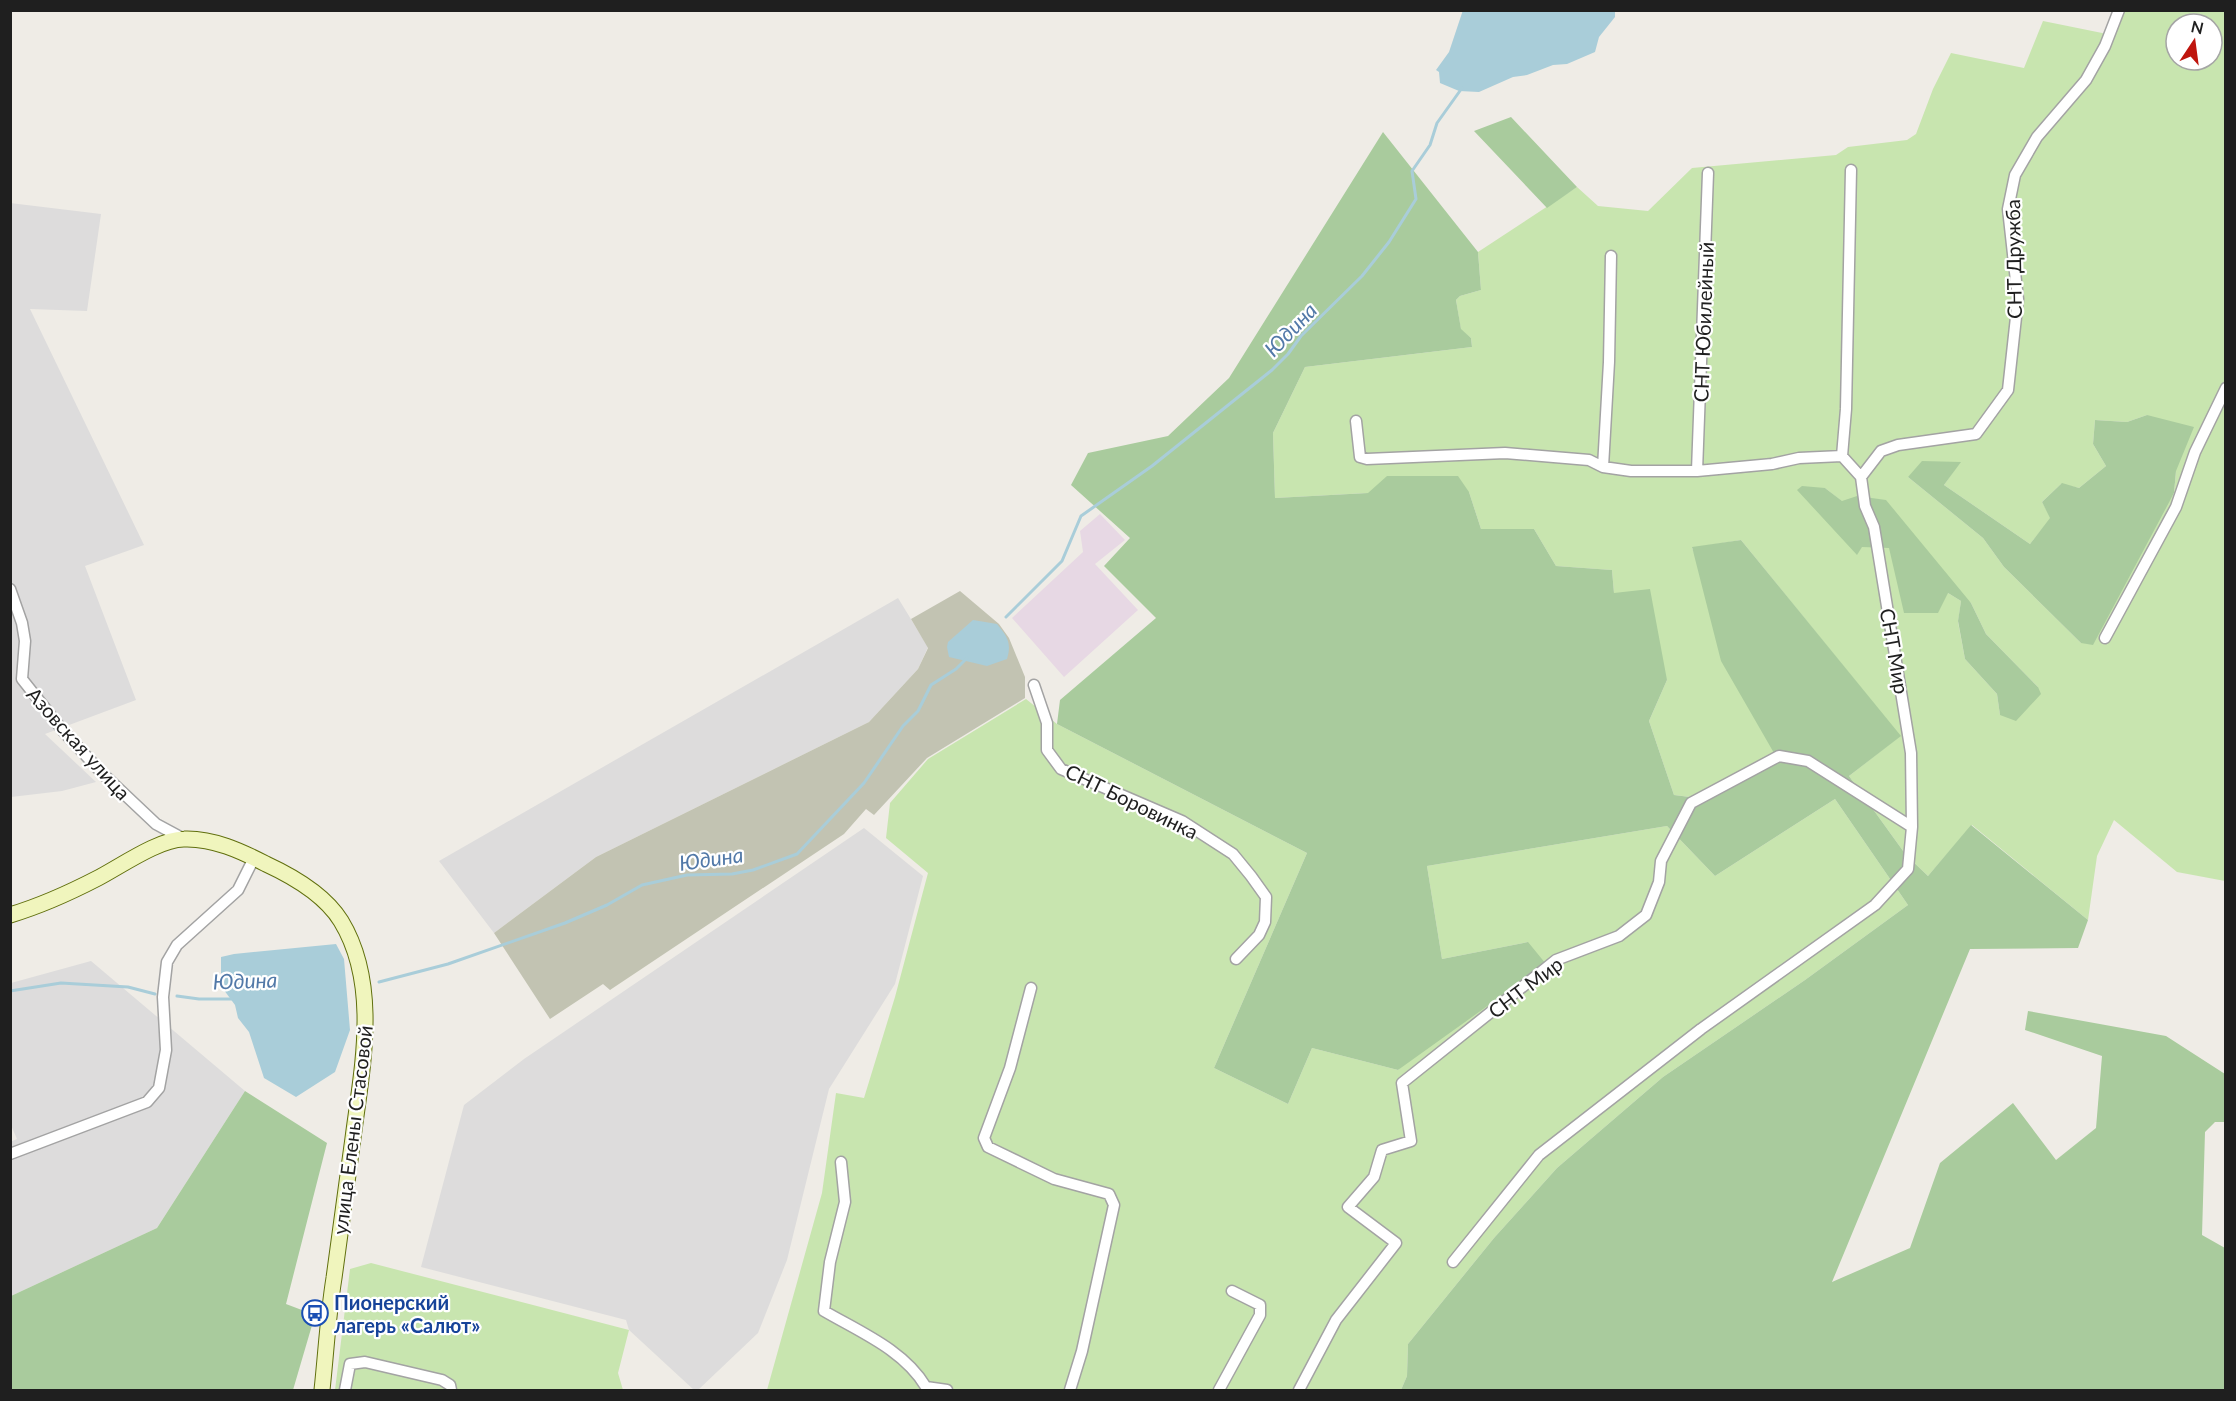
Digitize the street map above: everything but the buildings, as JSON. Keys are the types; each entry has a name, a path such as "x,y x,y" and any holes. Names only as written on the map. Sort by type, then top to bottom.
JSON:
{"main road":[{"name":"улица Елены Стасовой","path":"10,915 96,879 163,844 183,838 210,841 290,875 307,887 340,919 354,949 363,984 365,1029 361,1079 333,1280 322,1390"}],"street":[{"name":"СНТ Дружба","path":"1861,477 1881,451 1898,445 1976,434 2008,390 2018,299 2008,209 2015,175 2037,137 2086,80 2105,46 2119,10"},
{"path":"1851,170 1846,409 1842,456 1861,477"},
{"name":"СНТ Юбилейный","path":"1697,471 1708,173"},
{"path":"1604,467 1611,256"},
{"path":"2105,638 2176,507 2195,452 2226,388"},
{"path":"1356,421 1360,457 1367,459 1505,453 1589,460 1604,467 1631,471 1697,471 1772,464 1800,458 1842,456"},
{"name":"СНТ Мир","path":"1453,1262 1539,1155 1701,1029 1875,905 1908,869 1912,827 1911,753 1902,685 1874,527 1865,506 1861,477"},
{"name":"Азовская улица","path":"10,589 22,623 25,641 16,679 102,773 156,825 183,838"},
{"name":"СНТ Боровинка","path":"1034,685 1047,723 1047,750 1061,769 1182,821 1233,854 1251,876 1266,897 1264,922 1259,935 1236,959"},
{"name":"СНТ Мир","path":"1299,1390 1336,1320 1396,1243 1348,1207 1374,1177 1382,1150 1411,1141 1402,1083 1556,960 1619,936 1646,915 1659,882 1661,861 1691,803 1779,756 1808,761 1912,827"},
{"path":"10,1154 147,1102 159,1088 166,1050 163,997 167,962 177,945 238,890 254,858"},
{"path":"1031,988 1010,1068 984,1138 988,1147 1054,1179 1109,1194 1114,1205 1082,1351 1070,1390"},
{"path":"841,1162 845,1202 830,1262 824,1311 898,1355 920,1377 926,1387 947,1390"},
{"path":"1220,1390 1260,1316 1260,1305 1232,1290"},
{"path":"345,1390 350,1364 365,1362 442,1380 450,1385 451,1390"}],"shaded area":[{"path":"10,203 101,214 87,311 30,309 144,545 85,566 136,700 45,734 96,782 62,791 11,797"},
{"path":"1100,514 1125,540 1095,564 1138,610 1064,677 1012,618 1083,552 1080,531"},
{"path":"960,591 999,624 1009,638 1025,677 1025,698 927,758 874,815 866,809 844,834 610,990 603,984 550,1019 494,933 596,857 869,722 918,669 928,648 911,619"},
{"path":"898,598 928,647 918,669 869,722 596,857 494,933 439,861"},
{"path":"864,828 923,876 895,984 829,1089 787,1260 758,1333 698,1390 694,1390 629,1330 626,1320 421,1267 464,1105 524,1059"},
{"path":"91,961 245,1091 157,1228 11,1296 10,1142 17,1139 10,1123 11,983"}],"green space":[{"path":"2121,11 2225,11 2225,881 2177,872 2114,820 2097,856 2088,920 1972,825 1928,876 1906,855 1849,776 1900,736 1741,540 1692,548 1779,761 1707,799 1674,795 1649,721 1667,680 1614,593 1612,570 1556,566 1534,529 1481,529 1469,492 1368,493 1275,498 1273,433 1305,367 1472,347 1471,338 1461,330 1456,300 1460,296 1481,290 1478,252 1577,187 1598,206 1648,211 1692,168 1836,155 1848,147 1907,140 1916,134 1933,89 1951,53 2024,68 2043,21 2112,35","holes":["2147,415 2176,471 2174,493 2081,643 2004,567 1983,538 1908,477 1960,462 1944,485 2030,544 2051,518 2042,502 2061,484 2079,488 2106,466 2093,444 2095,420 2127,422","1825,488 1971,603 1986,634 2038,687 2000,715 1997,694 1965,659 1958,622 1961,601 1889,547 1861,547 1857,554"]},
{"path":"1511,117 1577,187 1547,208 1474,131"},
{"path":"1383,132 1478,252 1481,290 1460,296 1456,300 1461,329 1471,338 1472,347 1305,367 1273,433 1275,498 1368,493 1387,476 1458,476 1469,492 1481,529 1534,529 1556,566 1612,570 1614,593 1650,589 1667,680 1649,721 1674,795 1706,799 1778,760 1721,661 1692,547 1741,540 1901,736 1849,776 1906,855 1928,876 1971,825 2088,920 2078,948 1970,949 1832,1282 1910,1248 1940,1163 2013,1103 2056,1160 2096,1128 2102,1056 2025,1030 2028,1011 2166,1036 2225,1074 2225,1122 2215,1122 2205,1132 2202,1235 2225,1248 2225,1390 1401,1390 1407,1376 1408,1344 1494,1238 1557,1168 1663,1077 1805,980 1908,905 1835,799 1715,876 1667,826 1427,866 1442,959 1528,942 1546,964 1398,1070 1312,1048 1288,1104 1214,1068 1307,853 1057,724 1060,700 1156,618 1104,566 1130,538 1071,485 1088,453 1168,436 1229,378"},
{"path":"2147,415 2194,427 2176,471 2174,493 2093,645 2081,643 2004,567 1983,538 1908,477 1922,461 1961,462 1944,485 2030,544 2050,518 2042,502 2062,483 2079,488 2106,466 2093,444 2095,420 2127,422"},
{"path":"1802,486 1825,488 1842,501 1857,496 1886,500 1971,603 1986,634 2038,687 2041,694 2016,721 2000,715 1997,694 1965,659 1958,621 1961,601 1948,593 1938,613 1904,613 1889,548 1862,547 1857,555 1797,490"},
{"path":"1026,699 1057,724 1307,853 1214,1068 1288,1104 1312,1048 1398,1070 1528,942 1442,959 1427,866 1667,826 1715,876 1835,799 1908,905 1805,980 1663,1077 1557,1168 1494,1238 1408,1344 1407,1376 1401,1390 767,1390 822,1193 836,1093 864,1098 895,997 928,873 886,838 890,803 928,759"},
{"path":"245,1091 327,1143 286,1304 315,1315 293,1390 11,1390 11,1296 157,1228"},
{"path":"371,1263 629,1330 618,1373 623,1390 335,1390 350,1269"}],"water":[{"path":"1463,10 1615,10 1615,17 1599,37 1595,52 1567,64 1553,65 1527,75 1513,77 1479,92 1459,91 1440,83 1439,72 1436,70 1449,52"},
{"path":"973,620 997,624 1008,640 1007,659 987,666 949,657 948,642"},
{"path":"336,944 344,959 350,1030 335,1072 296,1097 264,1078 249,1032 238,1018 235,1005 221,986 221,957"}],"waterway":[{"name":"Юдина","path":"1006,617 1062,561 1081,516 1152,466 1272,370 1301,336 1362,276 1389,242 1416,199 1412,171 1430,145 1437,123 1462,88"},
{"name":"Юдина","path":"379,982 448,964 565,923 607,905 642,885 687,875 732,874 753,870 797,854 864,783 903,726 918,711 931,685 956,669 967,658"},
{"name":"Юдина","path":"10,991 61,983 128,987 155,994"},
{"name":"Юдина","path":"177,996 232,999"}],"place":[{"name":"Пионерский лагерь «Салют»","path":"315,1313"}]}
